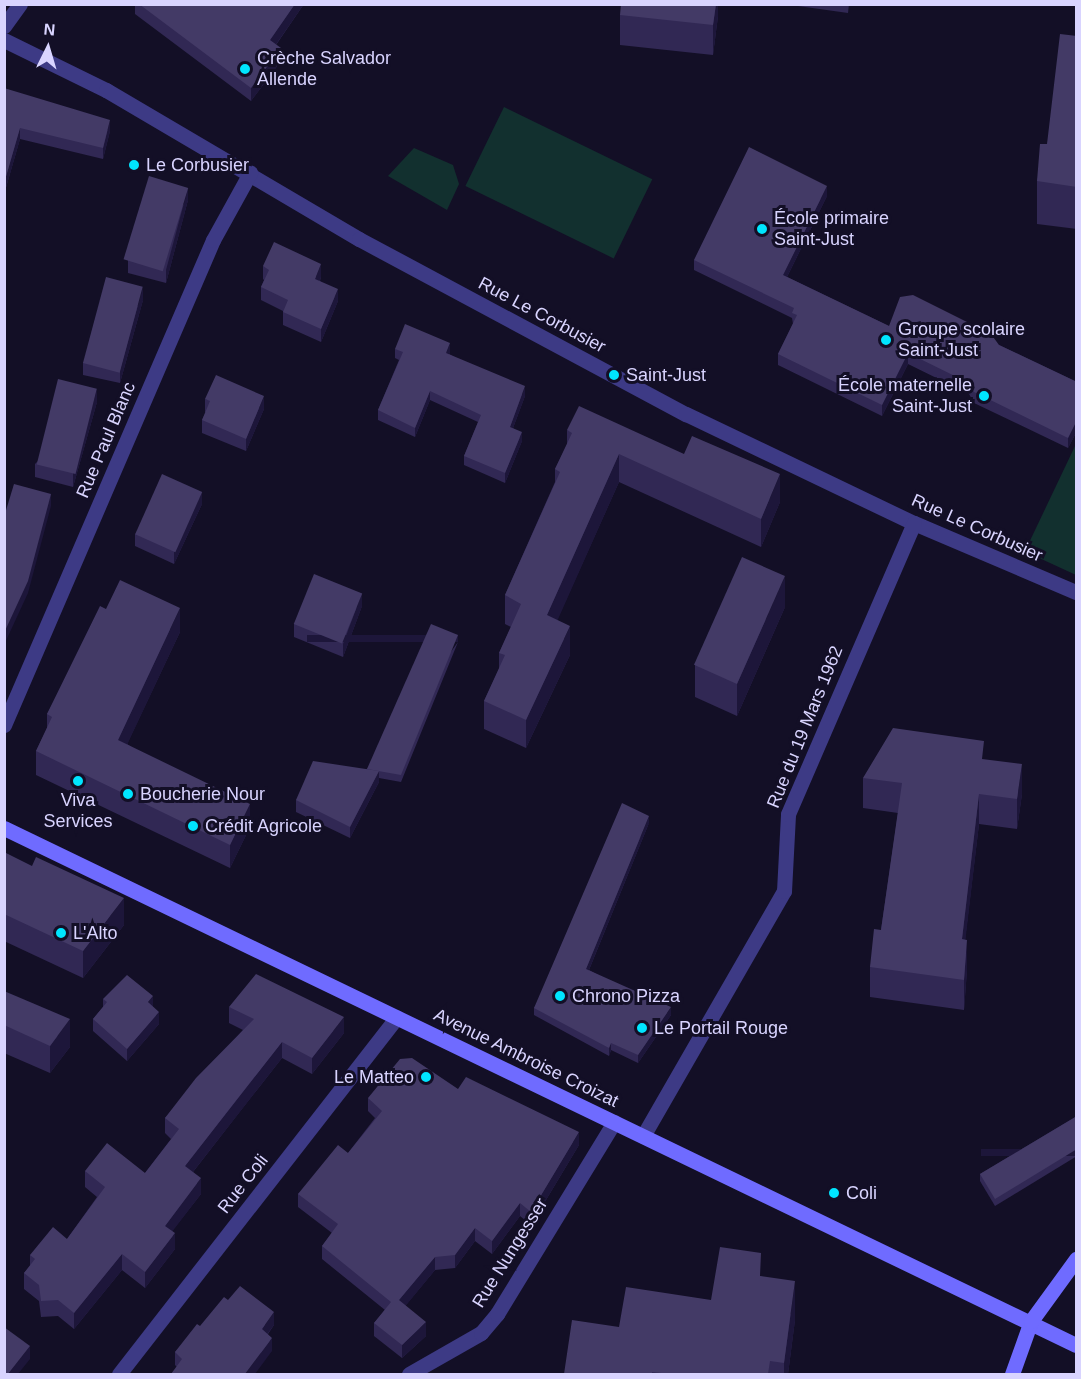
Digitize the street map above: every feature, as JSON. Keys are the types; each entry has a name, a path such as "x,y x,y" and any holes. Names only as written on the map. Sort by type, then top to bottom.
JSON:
{"street":[{"path":"4,26 20,4"},
{"name":"Rue Le Corbusier","path":"4,40 106,90 359,239 676,408 914,523 1077,592"},
{"name":"Rue Paul Blanc","path":"4,725 213,240 250,173"},
{"name":"Rue du 19 Mars 1962","path":"643,1136 784,891 788,814 914,523"},
{"name":"Avenue Ambroise Croizat","path":"4,828 1077,1345"},
{"name":"Rue Coli","path":"118,1374 397,1017"},
{"name":"Rue Nungesser","path":"409,1374 481,1333 497,1314 615,1122"},
{"path":"1012,1374 1030,1321 1077,1259"}],"green space":[{"path":"504,107 652,179 614,258 465,186"},
{"path":"414,148 453,165 459,184 447,210 388,176"},
{"path":"1076,444 1076,575 1037,557 1027,547"}],"building":[{"path":"139,4 295,4 270,40 281,48 251,88"},
{"path":"621,4 716,4 713,25 620,15"},
{"path":"1060,34 1077,36 1077,187 1037,181 1040,144 1047,144"},
{"path":"4,88 110,120 103,148 20,128 5,180"},
{"path":"749,147 827,186 783,275 889,326 900,297 913,295 991,334 999,345 1077,382 1077,420 1068,438 974,392 969,383 908,353 882,405 778,354 797,315 792,313 794,308 694,260"},
{"path":"149,176 188,188 163,271 124,259"},
{"path":"274,242 321,264 315,279 338,289 321,329 283,312 288,300 261,287 269,270 263,266"},
{"path":"106,277 143,287 120,373 83,363"},
{"path":"405,324 450,343 446,353 525,386 510,427 522,432 505,473 464,456 481,415 430,391 415,428 378,410 403,352 395,349"},
{"path":"216,375 264,396 246,439 202,420 210,401 205,399"},
{"path":"58,379 97,389 76,474 37,464"},
{"path":"579,406 684,454 692,436 780,474 761,519 619,454 547,615 570,626 526,720 484,701 505,655 499,653 521,604 505,595 560,472 555,469 572,433 567,430"},
{"path":"162,474 202,492 175,552 135,534"},
{"path":"14,484 51,494 28,581 4,633 4,517"},
{"path":"742,557 785,576 737,684 694,665"},
{"path":"314,574 362,593 342,644 294,624"},
{"path":"120,580 180,608 118,740 250,804 230,845 36,751 52,717 47,714 100,606 106,609"},
{"path":"431,624 458,635 401,775 367,769"},
{"path":"893,728 984,741 982,759 1022,764 1017,799 979,794 962,939 967,940 964,980 870,967 874,929 881,930 902,783 863,778"},
{"path":"313,761 379,771 350,827 296,800"},
{"path":"622,803 649,816 586,969 671,1007 638,1055 611,1043 609,1048 534,1008"},
{"path":"4,852 32,866 36,857 124,898 83,951 4,914"},
{"path":"256,974 344,1017 312,1058 282,1042 238,1098 185,1166 201,1178 165,1226 175,1233 145,1272 122,1254 74,1313 58,1300 41,1301 39,1285 24,1273 35,1259 30,1255 53,1227 67,1239 105,1187 85,1171 107,1143 145,1173 179,1129 165,1118 196,1078 254,1019 229,1007"},
{"path":"127,975 153,996 148,1002 159,1012 127,1049 93,1019 107,1002 103,999"},
{"path":"4,991 70,1019 50,1046 4,1025"},
{"path":"412,1058 458,1089 466,1077 579,1132 531,1212 520,1203 492,1241 475,1228 455,1255 435,1257 399,1300 426,1322 402,1345 374,1323 391,1302 322,1246 338,1224 298,1194 338,1145 348,1153 382,1111 368,1098 400,1059"},
{"path":"1077,1116 1077,1149 995,1199 980,1174"},
{"path":"720,1247 761,1253 760,1276 795,1281 784,1363 770,1361 768,1374 652,1372 652,1374 564,1374 572,1320 619,1327 626,1287 711,1300"},
{"path":"240,1286 274,1312 262,1329 272,1338 245,1374 171,1374 182,1359 175,1352 197,1324 200,1326 224,1297 228,1300"},
{"path":"4,1327 30,1346 8,1374 4,1374"}],"place":[{"name":"Crèche Salvador Allende","path":"245,69"},
{"name":"Le Corbusier","path":"134,165"},
{"name":"École primaire Saint-Just","path":"762,229"},
{"name":"Groupe scolaire Saint-Just","path":"886,340"},
{"name":"Saint-Just","path":"614,375"},
{"name":"École maternelle Saint-Just","path":"984,396"},
{"name":"Viva Services","path":"78,781"},
{"name":"Boucherie Nour","path":"128,794"},
{"name":"Crédit Agricole","path":"193,826"},
{"name":"L'Alto","path":"61,933"},
{"name":"Chrono Pizza","path":"560,996"},
{"name":"Le Portail Rouge","path":"642,1028"},
{"name":"Le Matteo","path":"426,1077"},
{"name":"Coli","path":"834,1193"}]}
